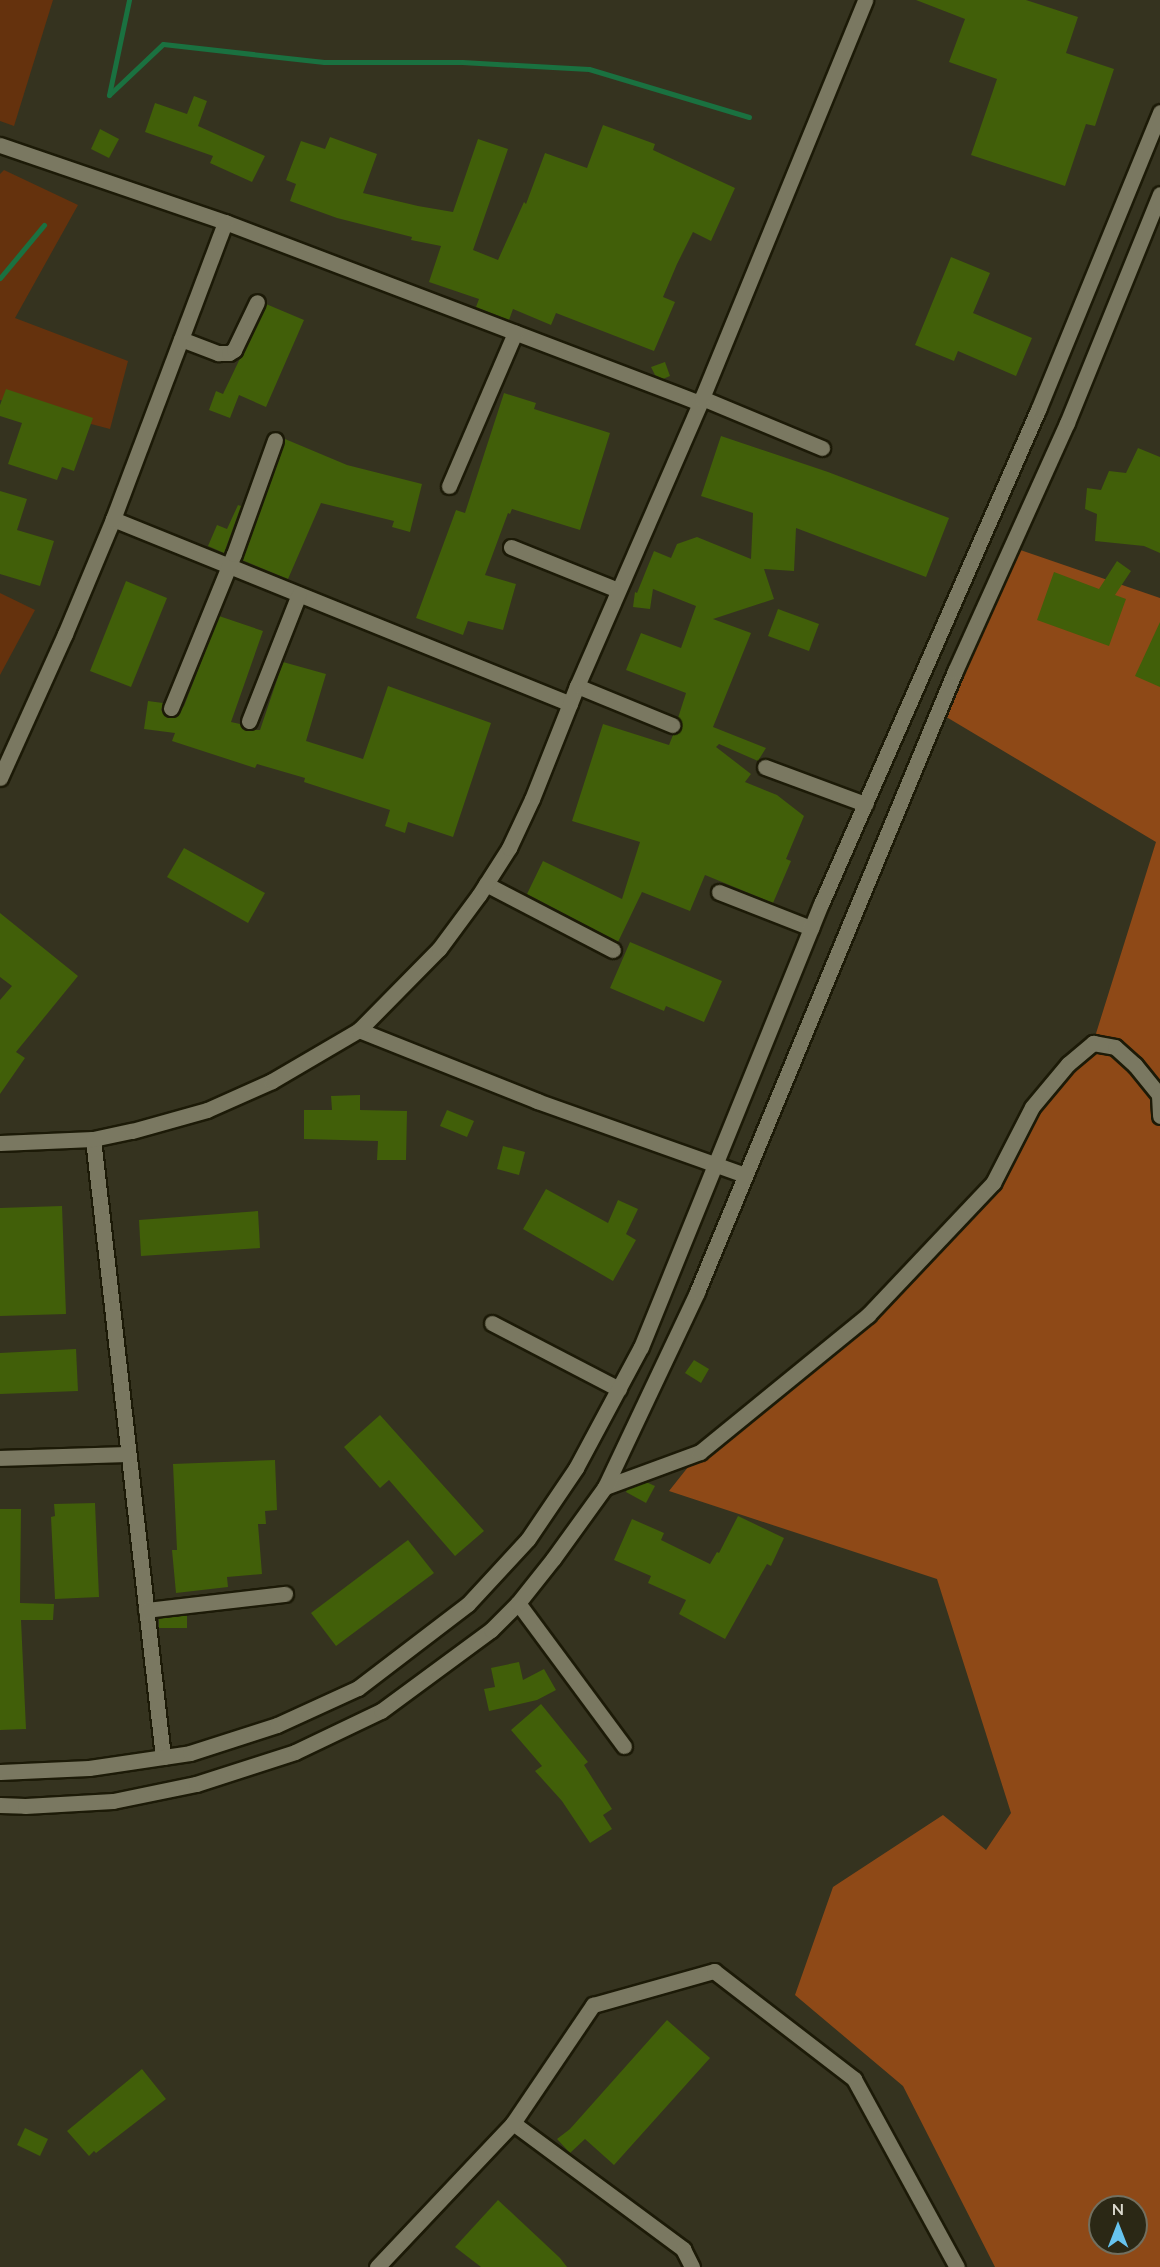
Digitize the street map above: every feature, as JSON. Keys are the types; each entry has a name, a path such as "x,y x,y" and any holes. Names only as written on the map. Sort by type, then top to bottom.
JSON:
{"street":[{"path":"0,1143 93,1139 207,1110 272,1081 359,1030 439,949 509,848 532,799 577,686 701,400 865,0"},
{"path":"0,1772 89,1768 190,1753 277,1725 358,1688 468,1604 528,1539 576,1468 619,1389 659,1305 812,928 1038,410 1160,112"},
{"path":"0,145 225,222 515,333 701,400 822,448"},
{"path":"0,1805 25,1806 113,1801 196,1784 296,1752 381,1711 491,1630 518,1604 605,1487 697,1292 955,671 1067,423 1160,194"},
{"path":"0,778 65,634 113,519 225,222"},
{"path":"181,339 218,353 229,353 234,350 257,302"},
{"path":"449,486 515,333"},
{"path":"171,708 229,566 275,441"},
{"path":"113,519 570,704"},
{"path":"511,547 618,590"},
{"path":"249,721 299,594"},
{"path":"577,686 672,725"},
{"path":"765,767 865,804"},
{"path":"486,884 613,950"},
{"path":"719,892 812,928"},
{"path":"359,1030 537,1101 746,1175"},
{"path":"605,1487 700,1452 868,1315 993,1183 1032,1107 1068,1064 1093,1043 1115,1047 1135,1065 1159,1095 1160,1116"},
{"path":"93,1139 163,1757"},
{"path":"492,1323 619,1389"},
{"path":"0,1458 128,1454"},
{"path":"146,1610 285,1594"},
{"path":"518,1604 624,1746"},
{"path":"377,2267 513,2123 593,2005 714,1971 854,2079 957,2267"},
{"path":"513,2123 683,2249 692,2267"}],"shaded area":[{"path":"0,0 53,0 14,126 0,121"},
{"path":"4,170 78,205 15,318 128,361 110,429 0,400 0,174"},
{"path":"1012,547 1160,598 1160,2267 995,2267 903,2086 795,1995 833,1887 943,1815 986,1850 1011,1813 937,1579 669,1491 700,1452 868,1315 993,1183 1032,1107 1093,1043 1156,842 938,712"},
{"path":"0,593 35,610 0,675"}],"building":[{"path":"916,0 1026,0 1078,17 1066,53 1114,69 1095,126 1086,124 1065,186 971,155 997,79 949,62 965,19"},
{"path":"194,96 207,101 198,126 265,156 252,182 210,163 213,156 145,132 155,103 187,114"},
{"path":"603,125 655,144 653,150 735,188 711,241 693,232 677,264 663,297 675,302 654,351 556,313 551,325 513,309 509,320 476,307 479,299 429,282 441,246 411,240 412,237 337,218 290,201 296,184 286,180 301,141 325,149 330,137 377,154 363,193 453,212 478,139 508,149 473,250 498,260 524,202 526,204 545,153 587,168"},
{"path":"100,129 119,139 109,158 91,149"},
{"path":"951,257 990,273 973,313 1032,338 1016,376 958,351 954,361 915,345"},
{"path":"266,304 304,320 266,407 239,395 230,418 209,410 216,391 223,394"},
{"path":"665,362 670,376 663,379 655,375 651,367"},
{"path":"6,389 93,418 74,471 62,467 57,480 8,464 22,423 0,416 0,405"},
{"path":"504,393 536,403 534,409 610,433 580,530 512,509 510,514 508,513 485,575 516,584 503,630 468,621 463,635 416,618 456,510 465,513"},
{"path":"721,436 828,472 949,518 926,577 796,528 794,571 764,569 774,599 713,619 751,633 713,727 766,748 758,761 719,744 716,747 751,774 745,782 777,795 804,816 786,859 791,861 773,903 705,875 690,911 642,892 618,942 527,894 543,861 622,899 640,842 572,821 603,724 669,745 673,735 681,728 678,718 686,693 626,670 641,633 681,648 696,606 653,589 650,609 633,607 635,592 637,593 654,551 671,558 677,544 697,537 751,559 753,513 701,496"},
{"path":"285,439 347,465 422,484 410,532 392,527 394,521 321,503 288,579 242,560"},
{"path":"1138,448 1160,457 1160,553 1144,546 1095,541 1097,514 1085,509 1087,488 1101,490 1109,471 1126,473"},
{"path":"0,491 27,499 17,530 54,541 40,586 0,574"},
{"path":"238,505 241,506 224,553 208,546 217,525 227,529"},
{"path":"1117,561 1131,571 1115,595 1126,599 1109,646 1037,620 1054,572 1099,589"},
{"path":"126,581 167,598 131,687 90,671"},
{"path":"778,609 819,624 809,651 768,636"},
{"path":"219,616 263,631 231,722 240,724 245,730 260,730 283,662 326,674 306,741 363,759 388,686 491,723 453,837 408,822 405,833 385,826 390,810 304,782 305,778 257,764 255,768 172,741 175,733 144,729 148,701 163,703 161,710 168,717 176,716 184,706"},
{"path":"1160,622 1160,687 1135,676"},
{"path":"184,848 265,893 248,923 167,877"},
{"path":"0,913 78,976 16,1052 25,1058 0,1094 0,1000 12,986 0,977"},
{"path":"630,942 722,981 704,1022 666,1006 664,1011 610,988"},
{"path":"360,1095 360,1110 407,1111 406,1160 377,1160 378,1141 304,1139 304,1110 332,1110 331,1096"},
{"path":"447,1110 474,1121 467,1137 440,1126"},
{"path":"503,1146 525,1152 519,1175 497,1169"},
{"path":"546,1189 608,1223 618,1200 638,1209 626,1234 636,1240 613,1281 523,1229"},
{"path":"62,1206 66,1314 0,1316 0,1208"},
{"path":"258,1211 260,1248 141,1256 139,1220"},
{"path":"76,1349 78,1391 0,1394 0,1353"},
{"path":"694,1360 709,1369 701,1383 685,1373"},
{"path":"380,1415 484,1531 455,1556 389,1480 380,1488 344,1447"},
{"path":"275,1460 277,1510 265,1511 266,1524 258,1524 262,1574 227,1577 228,1587 176,1593 172,1550 177,1550 173,1464"},
{"path":"646,1482 655,1486 646,1503 626,1492 627,1489"},
{"path":"95,1503 99,1597 55,1599 51,1517 55,1516 54,1504"},
{"path":"0,1509 21,1509 20,1603 54,1604 53,1620 21,1620 26,1729 0,1730"},
{"path":"738,1516 784,1538 771,1566 767,1564 725,1639 679,1614 686,1600 648,1583 651,1576 614,1560 632,1519 664,1533 661,1540 710,1564 717,1552 719,1553"},
{"path":"408,1540 434,1573 336,1646 311,1613"},
{"path":"187,1615 187,1628 159,1628 159,1618"},
{"path":"519,1662 523,1680 544,1669 556,1690 537,1700 489,1711 484,1689 495,1687 491,1668"},
{"path":"541,1704 588,1762 584,1765 612,1809 603,1815 612,1829 590,1843 562,1801 535,1771 542,1766 511,1730"},
{"path":"667,2020 710,2058 614,2165 585,2139 570,2153 557,2139 570,2129"},
{"path":"142,2069 166,2099 89,2156 67,2131"},
{"path":"25,2128 48,2139 40,2156 17,2145"},
{"path":"498,2200 567,2267 481,2267 455,2247"}],"waterway":[{"path":"109,95 129,0"},
{"path":"109,95 163,44 324,62 462,62 589,69 749,117"},
{"path":"0,278 44,225"}]}
